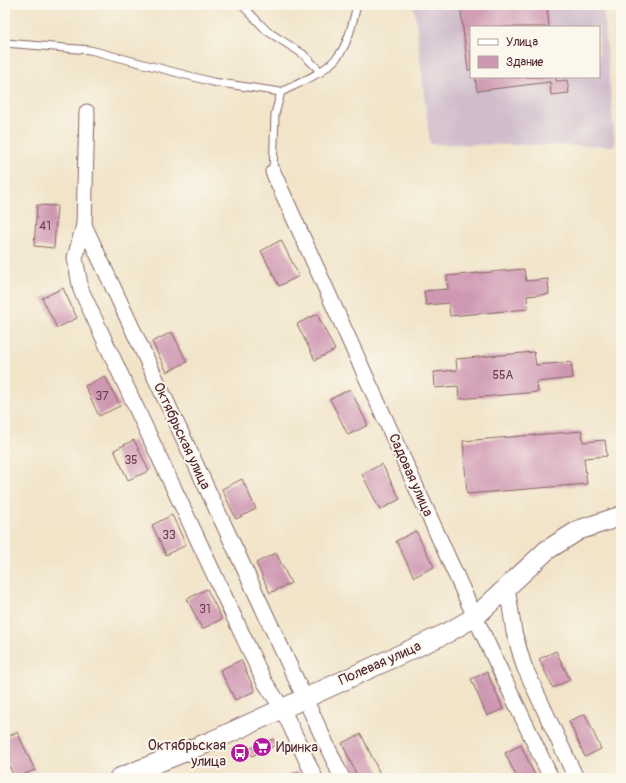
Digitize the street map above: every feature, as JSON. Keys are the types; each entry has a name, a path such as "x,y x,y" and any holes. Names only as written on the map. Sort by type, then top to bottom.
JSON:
{"street":[{"name":"Октябрьская улица","path":"87,112 84,225 75,258 81,290 264,681 282,708 315,778"},
{"name":"Садовая улица","path":"273,172 475,617 551,778"},
{"name":"Октябрьская улица","path":"84,225 342,778"},
{"name":"Полевая улица","path":"119,778 212,741 447,633 475,617 547,550 572,534 621,516"},
{"path":"507,587 514,632 524,666 576,778"}],"lane":[{"path":"242,5 267,31 303,54 321,72"},
{"path":"5,43 90,50 213,82 281,92 321,72 339,55 349,35 357,5"},
{"path":"273,172 275,114 281,92"}],"shaded area":[{"path":"414,5 603,5 615,146 430,144"}],"building":[{"path":"460,5 547,5 549,26 470,26 470,70 468,70"},
{"path":"475,78 556,78 556,81 567,80 569,93 551,95 550,82 477,91"},
{"path":"37,205 57,206 54,248 34,246"},
{"path":"281,240 299,276 279,286 261,251"},
{"path":"524,269 526,281 548,279 549,294 527,296 528,309 450,316 449,303 426,305 424,291 448,289 447,276"},
{"path":"63,288 77,318 57,328 42,298"},
{"path":"317,314 335,350 315,360 297,324"},
{"path":"172,332 187,362 167,372 152,342"},
{"path":"534,352 536,365 571,362 573,378 537,382 538,392 459,399 458,386 435,388 434,372 457,370 456,359"},
{"path":"105,376 120,406 99,416 85,386"},
{"path":"350,389 368,425 348,435 330,399"},
{"path":"582,431 583,442 605,440 607,456 584,458 587,484 467,494 463,441"},
{"path":"134,440 149,471 128,480 114,450"},
{"path":"382,464 400,499 380,510 362,474"},
{"path":"242,479 256,509 236,519 222,489"},
{"path":"172,515 186,545 166,555 152,525"},
{"path":"416,531 434,567 414,577 396,541"},
{"path":"276,553 291,583 270,593 256,563"},
{"path":"207,589 222,619 202,629 187,599"},
{"path":"556,651 570,680 553,688 539,659"},
{"path":"241,660 255,691 235,700 220,670"},
{"path":"487,672 503,709 487,716 471,679"},
{"path":"585,714 601,749 585,757 569,721"},
{"path":"17,732 35,770 15,778 5,758 5,738"},
{"path":"361,734 382,778 358,778 342,743"},
{"name":"Иринка","path":"273,739 276,745 252,756 249,749"},
{"path":"521,745 536,778 517,778 505,753"},
{"path":"298,771 301,778 285,778"}],"place":[{"name":"Иринка","path":"262,747"},
{"name":"Октябрьская улица","path":"240,753"}]}
